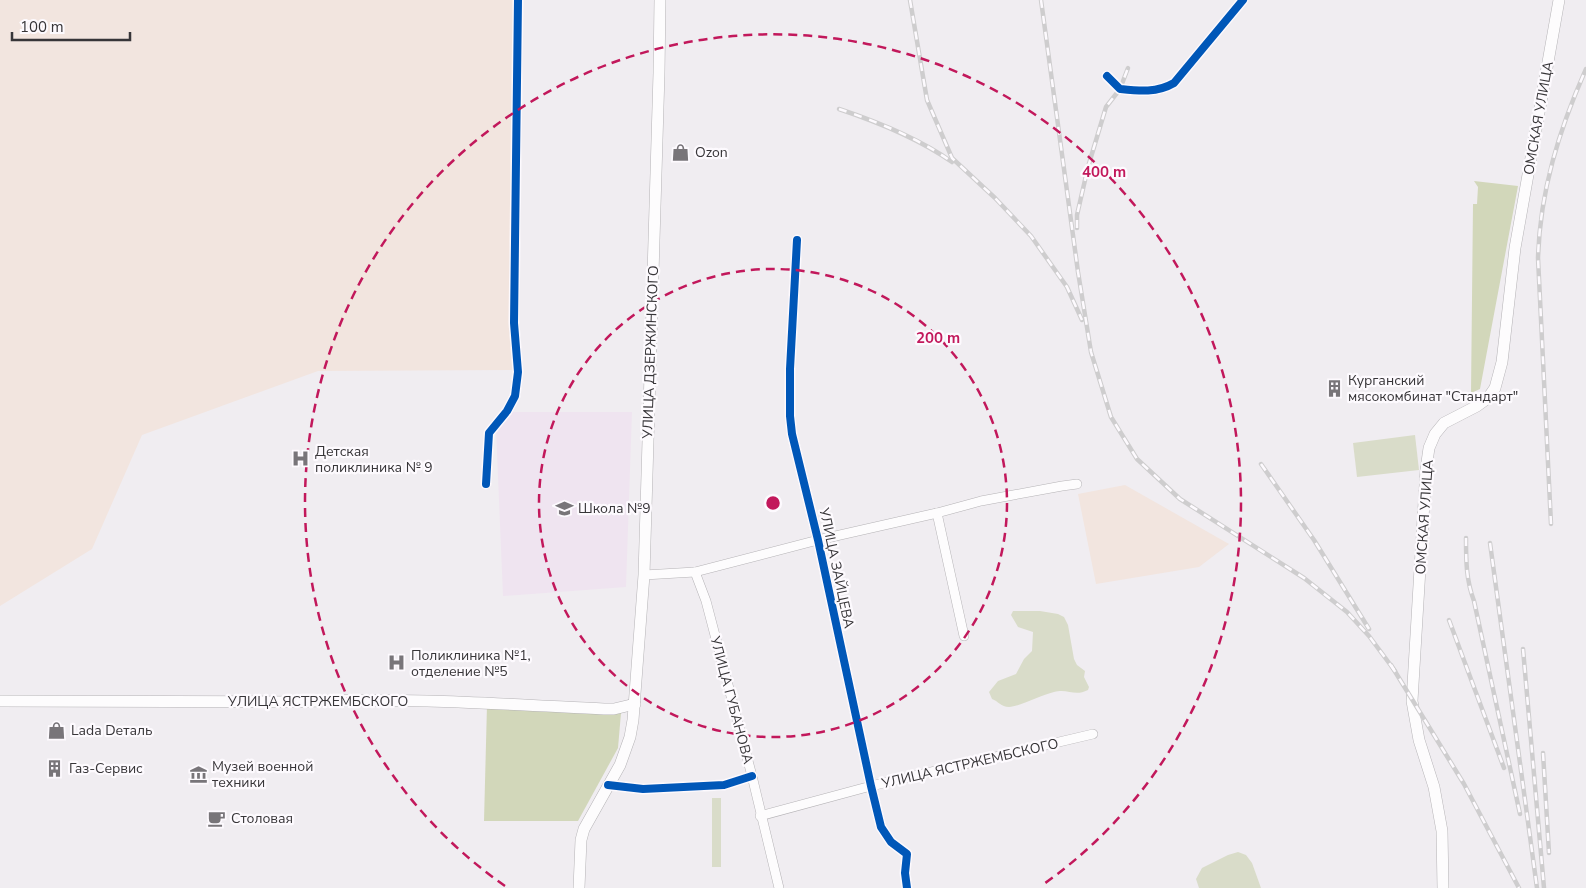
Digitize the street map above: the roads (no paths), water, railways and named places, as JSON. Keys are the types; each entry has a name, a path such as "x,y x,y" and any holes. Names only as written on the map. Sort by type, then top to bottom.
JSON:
{"main road":[{"name":"УЛИЦА ДЗЕРЖИНСКОГО","path":"579,888 581,840 584,829 626,752 635,704 644,575 660,0"},
{"name":"ОМСКАЯ УЛИЦА","path":"1442,888 1442,831 1434,787 1419,740 1412,701 1426,469 1429,448 1435,434 1444,423 1477,406 1488,398 1495,388 1502,362 1517,238 1559,0"},
{"name":"УЛИЦА ЯСТРЖЕМБСКОГО","path":"0,701 294,702 342,700 486,703 604,709 635,704"}],"street":[{"path":"486,484 489,433 507,410 515,396 518,372 514,323 518,0"},
{"path":"1107,76 1120,89 1154,91 1164,89 1174,83 1244,0"},
{"name":"УЛИЦА ЗАЙЦЕВА","path":"797,240 790,369 792,434 818,540 881,827 890,842 906,854 906,888"},
{"path":"644,575 695,572 981,501 1077,484"},
{"path":"936,513 964,636"},
{"name":"УЛИЦА ГУБАНОВА","path":"695,572 706,601 779,888"},
{"name":"УЛИЦА ЯСТРЖЕМБСКОГО","path":"760,816 871,786 1093,734"},
{"path":"608,785 643,789 716,785 752,776"}],"railway":[{"path":"910,0 927,100 952,158 995,198 1031,236 1067,287 1082,320"},
{"path":"1041,0 1078,272 1091,352 1111,417 1137,459 1180,499 1304,578 1347,612 1369,636 1395,671"},
{"path":"1077,228 1077,215 1088,167 1106,107 1120,89 1128,68"},
{"path":"1551,524 1538,258 1543,209 1553,161 1567,115 1586,69"},
{"path":"839,109 897,131 925,145 952,162"},
{"path":"1261,464 1314,540 1369,629"},
{"path":"1466,538 1466,562 1469,585 1520,814"},
{"path":"1490,543 1537,888"},
{"path":"1449,620 1504,768"},
{"path":"1523,649 1544,888"},
{"path":"1391,665 1464,784 1519,888"},
{"path":"1543,753 1549,853"}],"place":[{"name":"Ozon","path":"681,152"},
{"name":"Курганский мясокомбинат \"Стандарт\"","path":"1334,388"},
{"name":"Детская поликлиника № 9","path":"301,459"},
{"name":"Школа №9","path":"564,508"},
{"name":"Поликлиника №1, отделение №5","path":"397,663"},
{"name":"Lada Dеталь","path":"57,730"},
{"name":"Газ-Сервис","path":"55,768"},
{"name":"Музей военной техники","path":"198,774"},
{"name":"Столовая","path":"217,818"}]}
